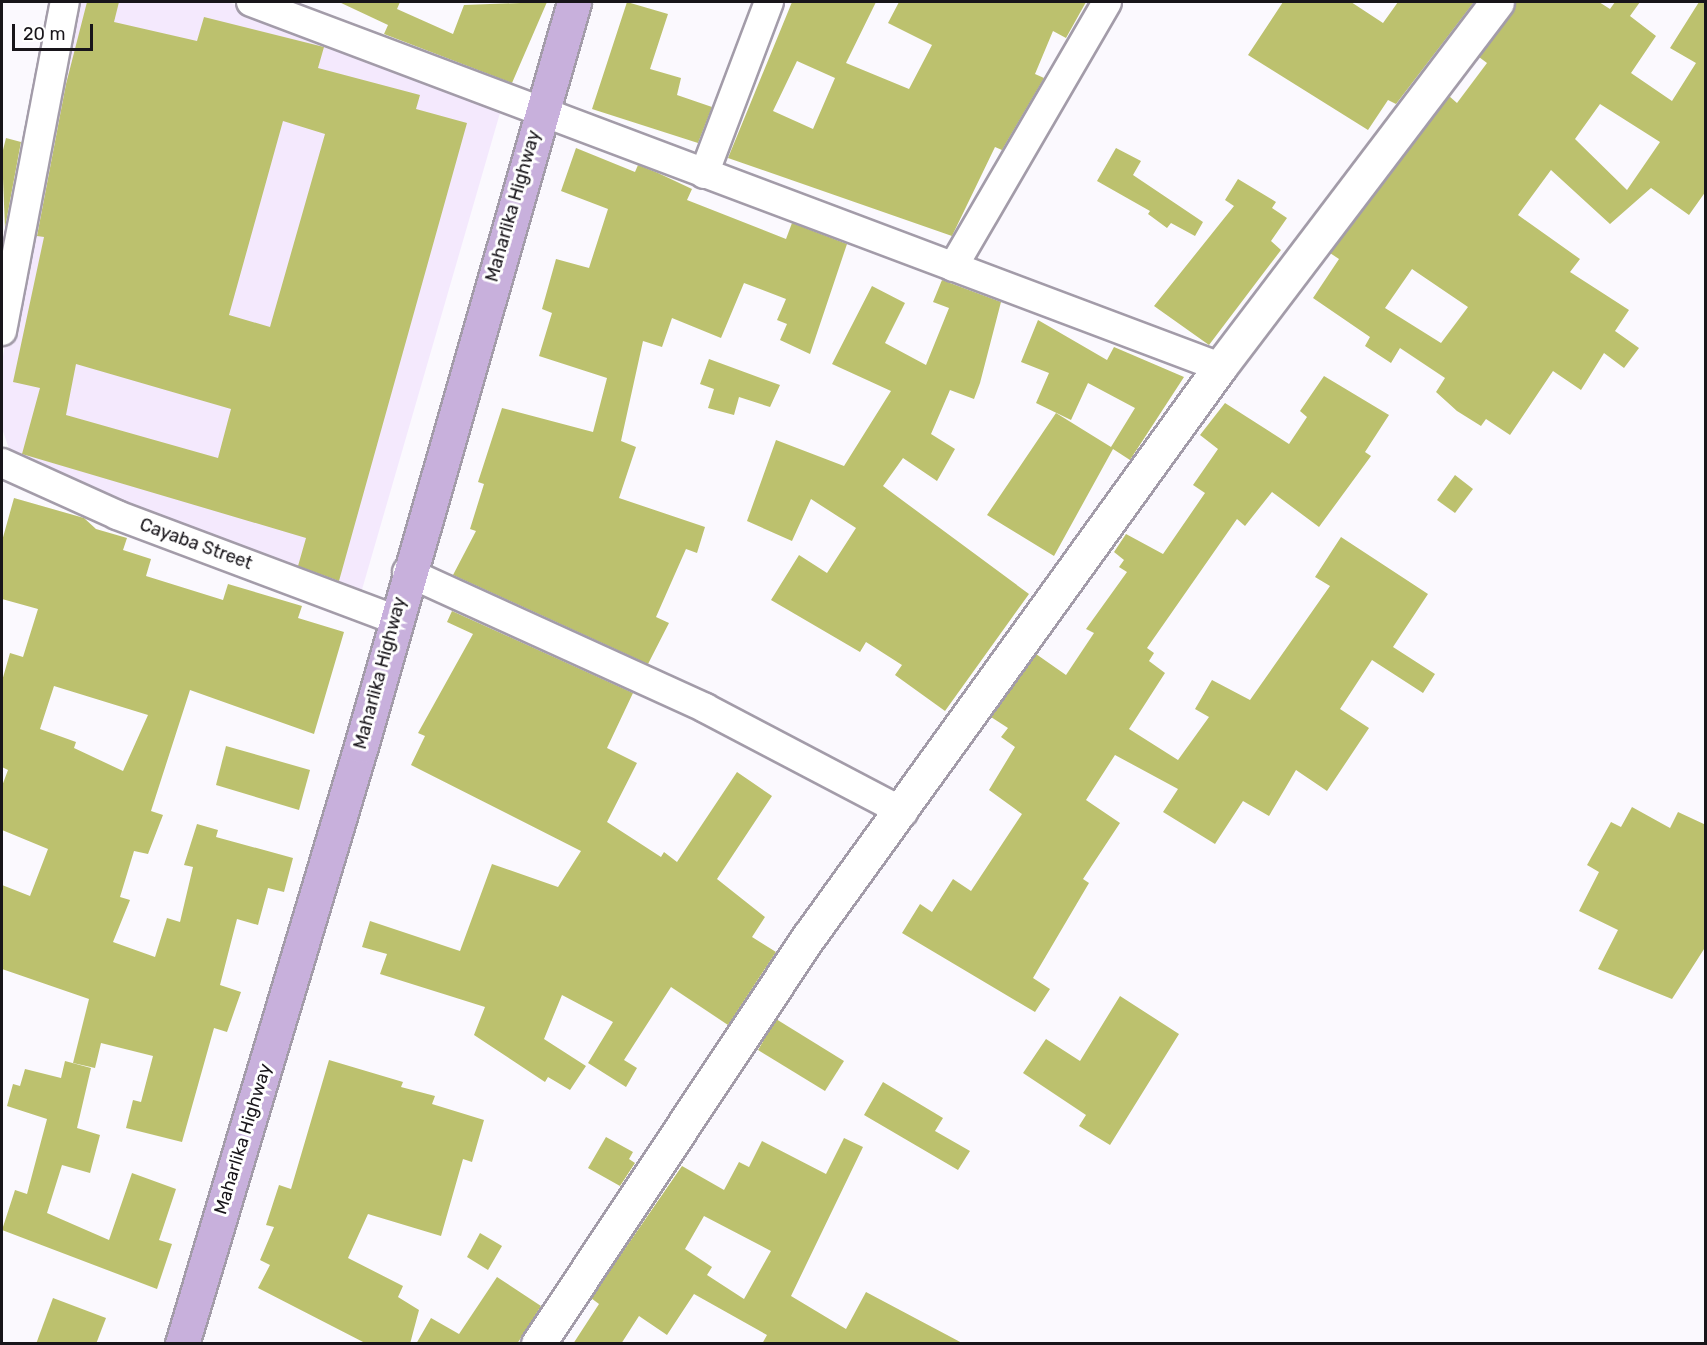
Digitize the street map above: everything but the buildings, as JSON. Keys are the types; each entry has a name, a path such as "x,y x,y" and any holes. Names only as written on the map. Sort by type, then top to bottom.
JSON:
{"main road":[{"name":"Maharlika Highway","path":"182,1344 574,2"}],"street":[{"path":"2,331 65,2"},
{"path":"251,2 541,109 704,174 1220,367"},
{"path":"704,174 769,2"},
{"path":"953,267 1107,2"},
{"path":"538,1344 810,935 903,812 1220,367 1497,2"},
{"name":"Cayaba Street","path":"3,470 394,618"},
{"path":"407,572 705,708 903,812"}],"shaded area":[{"path":"80,2 228,2 502,106 359,600 13,461 2,428 2,362 38,155"}]}
